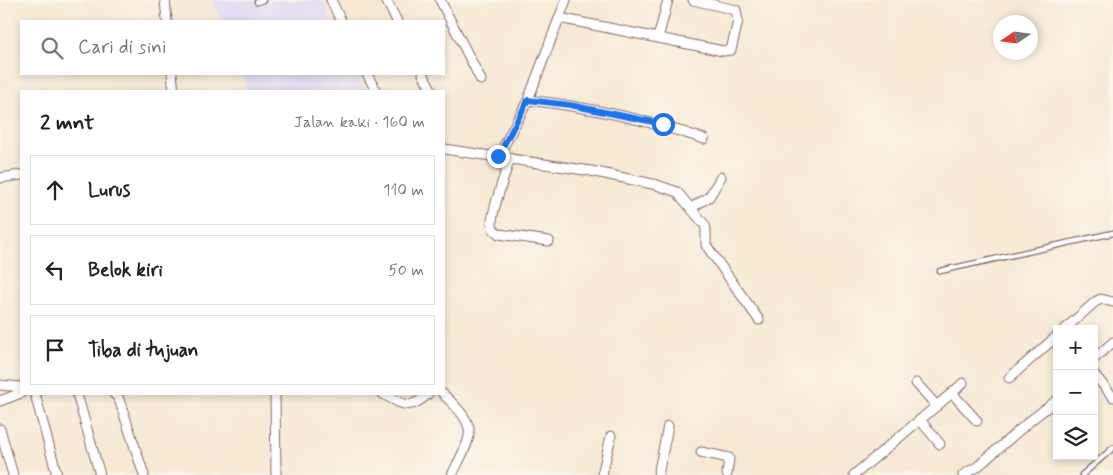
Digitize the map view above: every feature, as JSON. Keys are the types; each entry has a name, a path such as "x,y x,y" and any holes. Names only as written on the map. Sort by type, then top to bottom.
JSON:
{"street":[{"path":"165,0 167,20"},
{"path":"331,0 341,20"},
{"path":"386,0 396,20"},
{"path":"440,0 481,80"},
{"path":"498,156 528,100 566,0"},
{"path":"658,38 668,0"},
{"path":"559,18 723,52 731,50 738,20 736,10 693,0"},
{"path":"172,75 174,90"},
{"path":"368,75 375,90"},
{"path":"424,75 431,90"},
{"path":"528,100 570,105 663,124 704,138"},
{"path":"445,149 591,171 657,184 676,192 705,225 706,245 759,320"},
{"path":"510,158 493,215 492,225 499,234 548,241"},
{"path":"0,178 20,175"},
{"path":"691,208 709,197 721,177"},
{"path":"1069,325 1095,302 1102,299 1113,302"},
{"path":"1009,378 1053,340"},
{"path":"1098,355 1113,342"},
{"path":"1098,379 1113,397"},
{"path":"916,383 937,406"},
{"path":"854,475 963,383"},
{"path":"0,385 20,387"},
{"path":"0,401 20,393"},
{"path":"952,393 977,422"},
{"path":"35,395 58,475"},
{"path":"76,395 100,475"},
{"path":"115,395 122,408 144,475"},
{"path":"275,395 276,475"},
{"path":"385,395 404,405 411,405 417,404 427,395"},
{"path":"445,395 470,426 469,437 452,475"},
{"path":"963,475 977,467 1053,403"},
{"path":"920,420 940,444"},
{"path":"658,475 668,426"},
{"path":"0,429 13,475"},
{"path":"602,475 611,436"},
{"path":"701,452 729,458 728,475"}],"lane":[{"path":"257,2 263,0"},
{"path":"940,271 1113,233"},
{"path":"1082,475 1113,448"}],"shaded area":[{"path":"212,0 323,0 333,20 221,20"},
{"path":"242,75 358,75 366,90 247,90"}],"route":[{"path":"498,156 528,100 570,105 663,124"}]}
